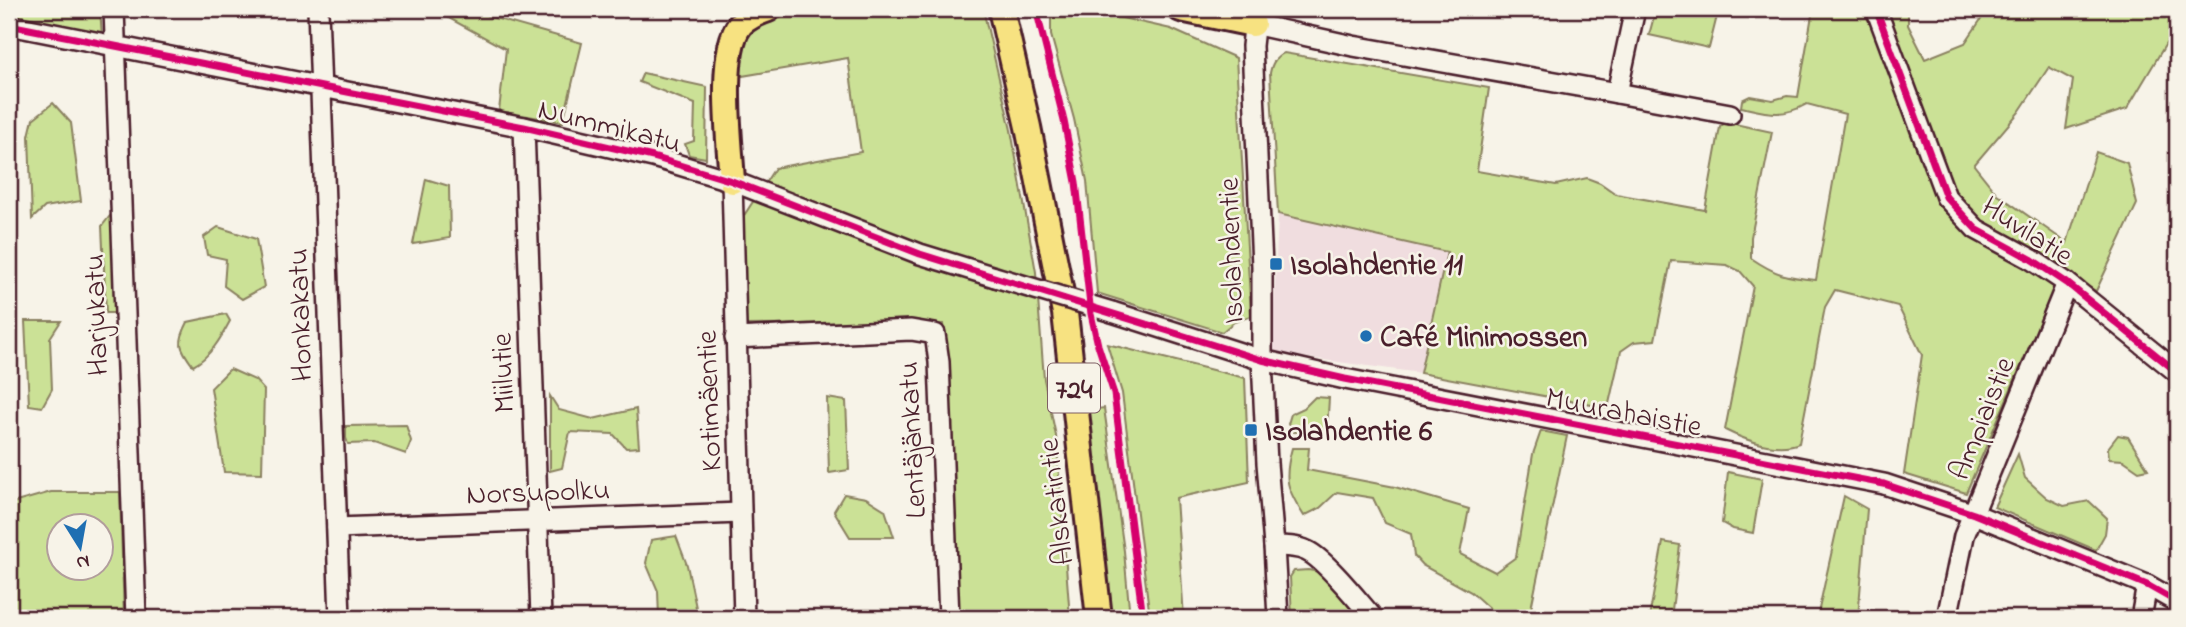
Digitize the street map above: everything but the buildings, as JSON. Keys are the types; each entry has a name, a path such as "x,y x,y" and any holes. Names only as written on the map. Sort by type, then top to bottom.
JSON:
{"main road":[{"path":"732,181 727,70 731,42 741,23 768,9"},
{"name":"Alskatintie","path":"1001,9 1065,313 1099,618"},
{"path":"1011,50 1013,19 1019,9"},
{"path":"1181,9 1255,16"}],"street":[{"name":"Harjukatu","path":"114,9 136,618"},
{"name":"Honkakatu","path":"318,9 340,618"},
{"path":"1617,93 1635,9"},
{"name":"Huvilatie","path":"1876,9 1946,197 1976,229 2031,259 2067,283 2177,372"},
{"path":"1255,16 1353,46 1730,114"},
{"name":"Isolahdentie","path":"1255,16 1252,46 1262,266 1262,359 1278,618"},
{"name":"Nummikatu","path":"9,25 524,127 653,157 732,181 920,254 1262,359"},
{"name":"Miilutie","path":"524,127 541,618"},
{"name":"Kotimäentie","path":"732,181 744,618"},
{"name":"Ampiaistie","path":"1947,618 1964,536 2067,283"},
{"name":"Lentäjänkatu","path":"735,338 911,330 934,334 939,362 949,618"},
{"name":"Muurahaistie","path":"1262,359 1345,379 1884,484 1974,514 2147,585 2177,602"},
{"name":"Norsupolku","path":"337,528 741,513"},
{"path":"1275,546 1307,551 1320,559 1373,618"},
{"path":"2140,618 2147,585"}],"shaded area":[{"path":"1278,214 1447,252 1420,373 1272,353"}],"green space":[{"path":"9,9 100,9 102,36 9,17"},
{"path":"441,9 483,9 487,16 582,43 563,122 499,111 506,49 445,16"},
{"path":"811,9 983,9 1011,130 1036,272 1044,379 1056,436 1070,618 958,618 943,324 746,325 741,220 775,168 861,152 848,58 742,76 736,57 750,32 776,19"},
{"path":"1082,9 1171,29 1236,58 1251,316 1234,322 1222,332 1097,293 1087,181 1074,119 1051,35 1051,11"},
{"path":"1656,9 1729,9 1729,13 1718,12 1709,48 1649,35"},
{"path":"1813,9 1908,9 1908,25 1925,59 1965,43 1988,9 2177,9 2177,25 2127,109 2066,129 2073,80 2049,67 2019,112 1974,165 1997,194 2067,243 2096,152 2127,163 2137,204 2096,291 2062,271 1966,493 1904,474 1922,355 1898,306 1835,290 1825,307 1799,443 1771,446 1725,430 1753,286 1740,271 1727,265 1671,261 1655,340 1634,342 1621,351 1608,408 1420,373 1447,252 1278,214 1270,73 1274,61 1284,53 1489,88 1477,171 1556,185 1587,178 1616,194 1705,210 1720,127 1726,122 1772,132 1751,237 1751,258 1782,274 1816,280 1845,114 1807,104 1782,113 1741,107 1742,100 1750,96 1773,100 1787,96 1798,97"},
{"path":"643,73 707,87 706,158 689,155 685,144 694,141 695,104 639,82"},
{"path":"53,103 71,123 81,201 45,207 32,219 29,136 33,119"},
{"path":"426,179 449,186 450,238 413,244"},
{"path":"113,212 116,313 106,313 102,226"},
{"path":"218,227 256,239 264,287 242,299 224,286 226,259 207,255 204,237"},
{"path":"226,314 230,321 219,340 205,358 193,366 181,345 188,322"},
{"path":"25,321 61,321 50,338 52,389 42,407 29,405"},
{"path":"1107,344 1245,378 1249,482 1176,498 1184,618 1150,618 1122,393"},
{"path":"230,369 255,380 264,390 262,473 224,472 211,388"},
{"path":"550,396 559,410 593,419 636,409 639,447 626,448 613,434 570,432 562,468 550,471"},
{"path":"1315,397 1329,398 1327,431 1293,432 1288,424 1291,414 1304,408"},
{"path":"827,398 846,401 849,470 829,473"},
{"path":"1104,408 1124,551 1130,618 1107,618 1089,410"},
{"path":"406,425 411,441 406,454 374,443 348,444 346,438 346,426"},
{"path":"1541,431 1567,436 1529,618 1489,618 1491,610 1471,592 1422,565 1414,556 1411,534 1385,523 1373,498 1337,492 1320,508 1304,516 1288,484 1292,448 1309,448 1307,470 1395,487 1469,509 1460,554 1495,572 1516,557 1533,454"},
{"path":"2118,435 2128,437 2148,469 2139,471 2123,460 2109,459 2108,448"},
{"path":"2018,454 2025,478 2047,498 2064,506 2089,501 2107,518 2105,534 2096,550 1994,507"},
{"path":"1728,472 1762,479 1753,533 1733,529 1722,523"},
{"path":"51,492 120,492 124,618 9,618 9,504"},
{"path":"844,494 866,498 885,510 894,537 850,537 834,511"},
{"path":"1844,496 1867,509 1858,618 1817,618"},
{"path":"676,536 687,565 698,617 659,618 658,591 646,563 651,540"},
{"path":"1663,542 1680,545 1671,618 1649,618"},
{"path":"1294,571 1320,572 1359,618 1292,618 1290,577"}],"cycle path":[{"path":"1036,9 1076,182 1091,314 1114,394 1143,618"},
{"path":"1876,9 1946,197 1976,229 2031,259 2067,283 2177,372"},
{"path":"9,25 524,127 653,157 732,181 920,254 1262,360 1345,379 1884,484 1974,514 2147,585 2177,602"}],"place":[{"name":"Isolahdentie 11","path":"1276,264"},
{"name":"Café Minimossen","path":"1366,336"},
{"name":"Isolahdentie 6","path":"1251,430"}]}
